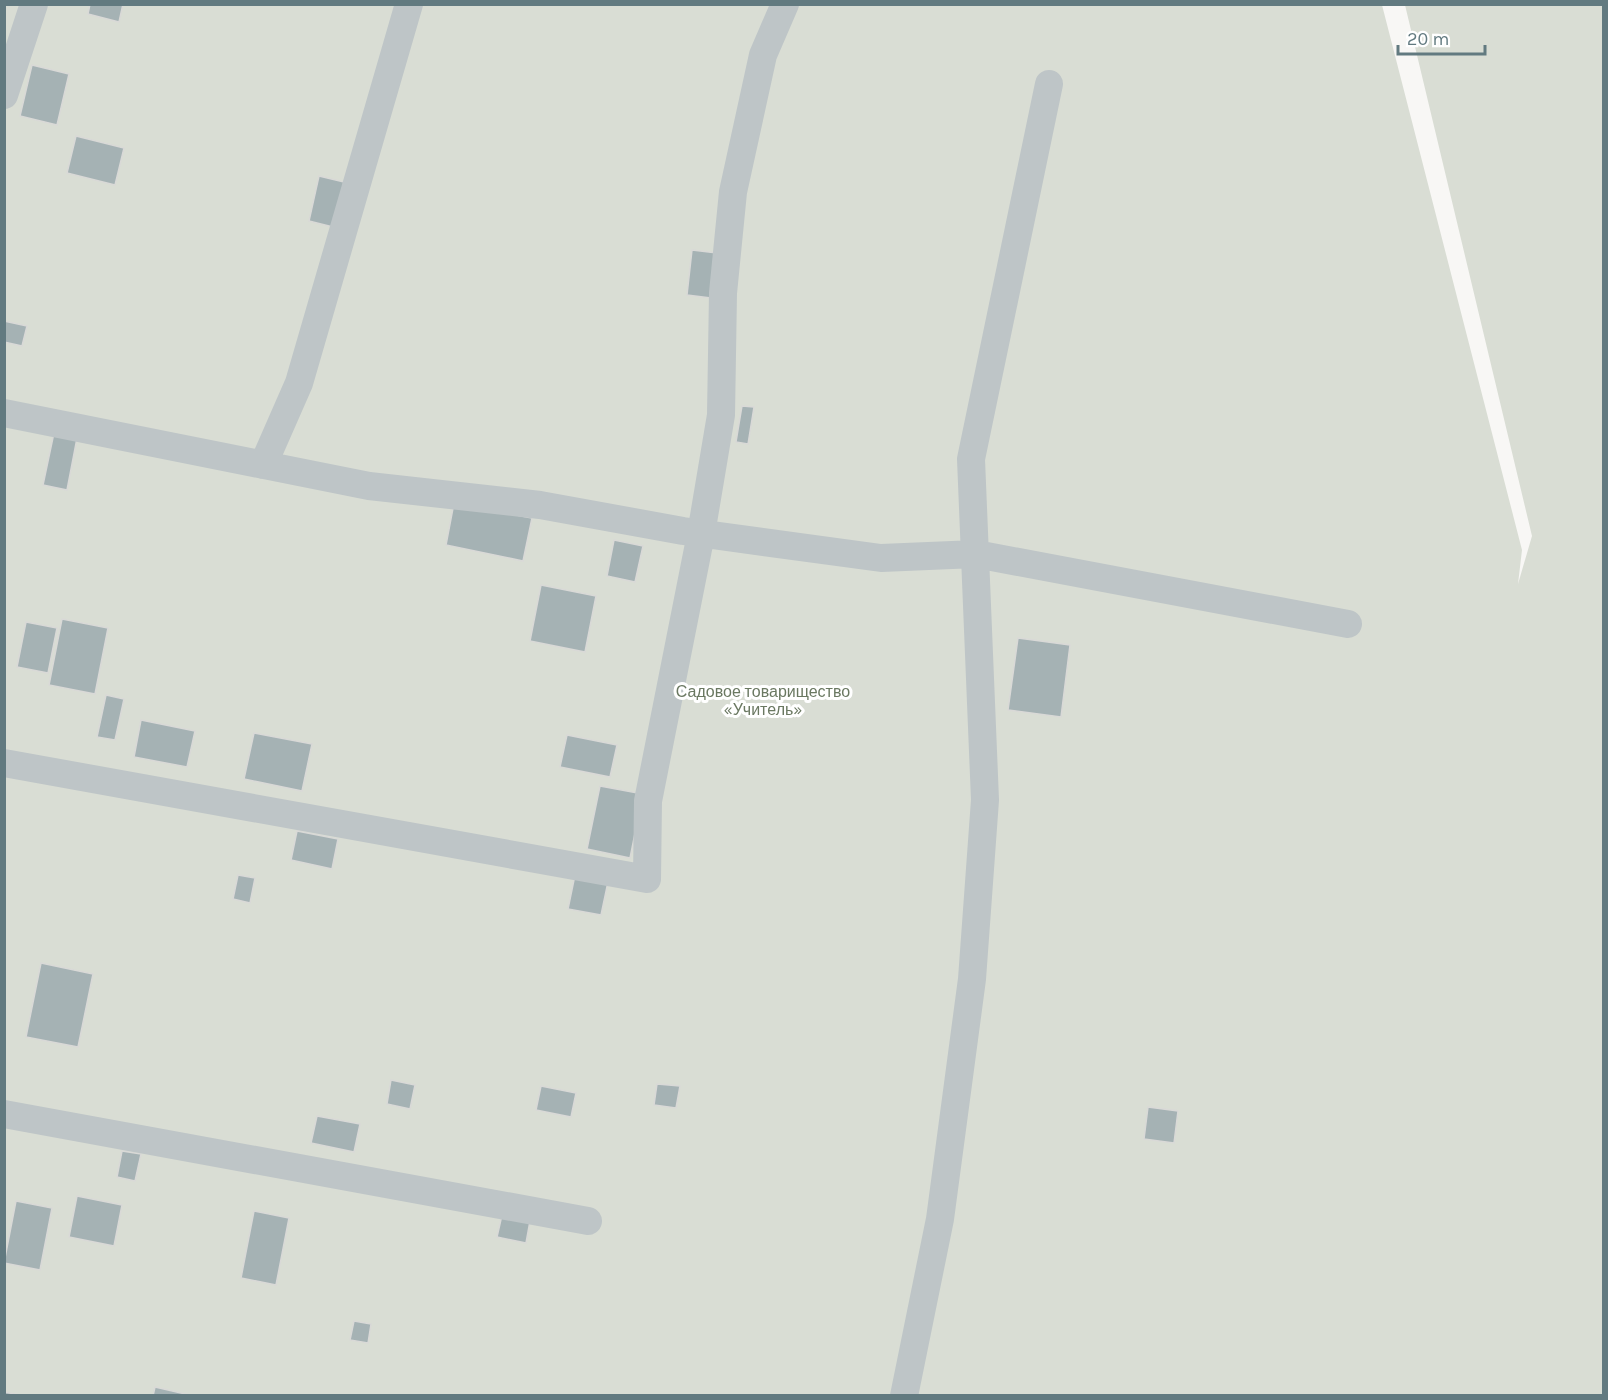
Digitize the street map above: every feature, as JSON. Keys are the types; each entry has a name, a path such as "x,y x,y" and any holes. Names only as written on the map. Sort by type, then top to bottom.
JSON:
{"street":[{"path":"4,95 10,61 34,4"},
{"path":"263,465 299,383 409,4"},
{"path":"4,763 647,879 648,801 701,534 721,415 723,293 733,192 763,55 785,4"},
{"path":"904,1395 940,1219 972,979 985,800 971,459 1049,84"},
{"path":"4,413 369,486 540,505 701,534 881,558 976,554 1348,624"},
{"path":"4,1114 588,1221"}],"green space":[{"name":"Садовое товарищество «Учитель»","path":"5,5 1382,5 1522,550 1518,584 1532,536 1405,5 1603,5 1603,1395 5,1396"}],"building":[{"path":"90,4 123,4 119,22 88,14"},
{"path":"32,65 69,74 57,125 20,116"},
{"path":"76,136 124,148 115,185 67,173"},
{"path":"319,176 344,182 333,227 309,221"},
{"path":"692,250 717,253 711,298 687,295"},
{"path":"4,321 27,326 22,346 4,342"},
{"path":"742,406 754,407 748,444 736,442"},
{"path":"55,428 78,433 67,490 43,485"},
{"path":"454,503 532,518 523,561 446,545"},
{"path":"614,540 643,546 635,582 607,576"},
{"path":"541,585 596,596 585,652 530,641"},
{"path":"62,619 108,628 95,694 49,685"},
{"path":"26,622 57,628 48,673 17,667"},
{"path":"1018,638 1070,645 1061,717 1008,710"},
{"path":"106,695 124,699 115,740 97,737"},
{"path":"141,720 195,731 187,767 134,757"},
{"path":"254,733 312,744 302,791 244,779"},
{"path":"567,735 617,745 610,777 560,767"},
{"path":"600,786 643,794 630,858 587,849"},
{"path":"297,831 338,839 332,869 291,860"},
{"path":"238,875 255,878 250,903 233,899"},
{"path":"575,875 608,882 601,915 568,909"},
{"path":"41,963 93,974 78,1047 26,1037"},
{"path":"391,1080 415,1085 410,1109 387,1104"},
{"path":"657,1084 680,1086 676,1108 654,1105"},
{"path":"541,1086 576,1093 571,1117 536,1110"},
{"path":"1148,1107 1178,1111 1174,1143 1144,1139"},
{"path":"317,1116 360,1124 354,1152 311,1143"},
{"path":"122,1151 141,1154 135,1181 117,1177"},
{"path":"77,1196 122,1205 114,1246 69,1237"},
{"path":"16,1201 52,1208 40,1270 4,1263"},
{"path":"254,1211 289,1218 276,1285 241,1278"},
{"path":"502,1215 530,1221 526,1243 497,1237"},
{"path":"354,1321 371,1324 368,1343 350,1340"},
{"path":"155,1387 194,1396 153,1396"},
{"path":"4,1392 25,1396 4,1396"}]}
